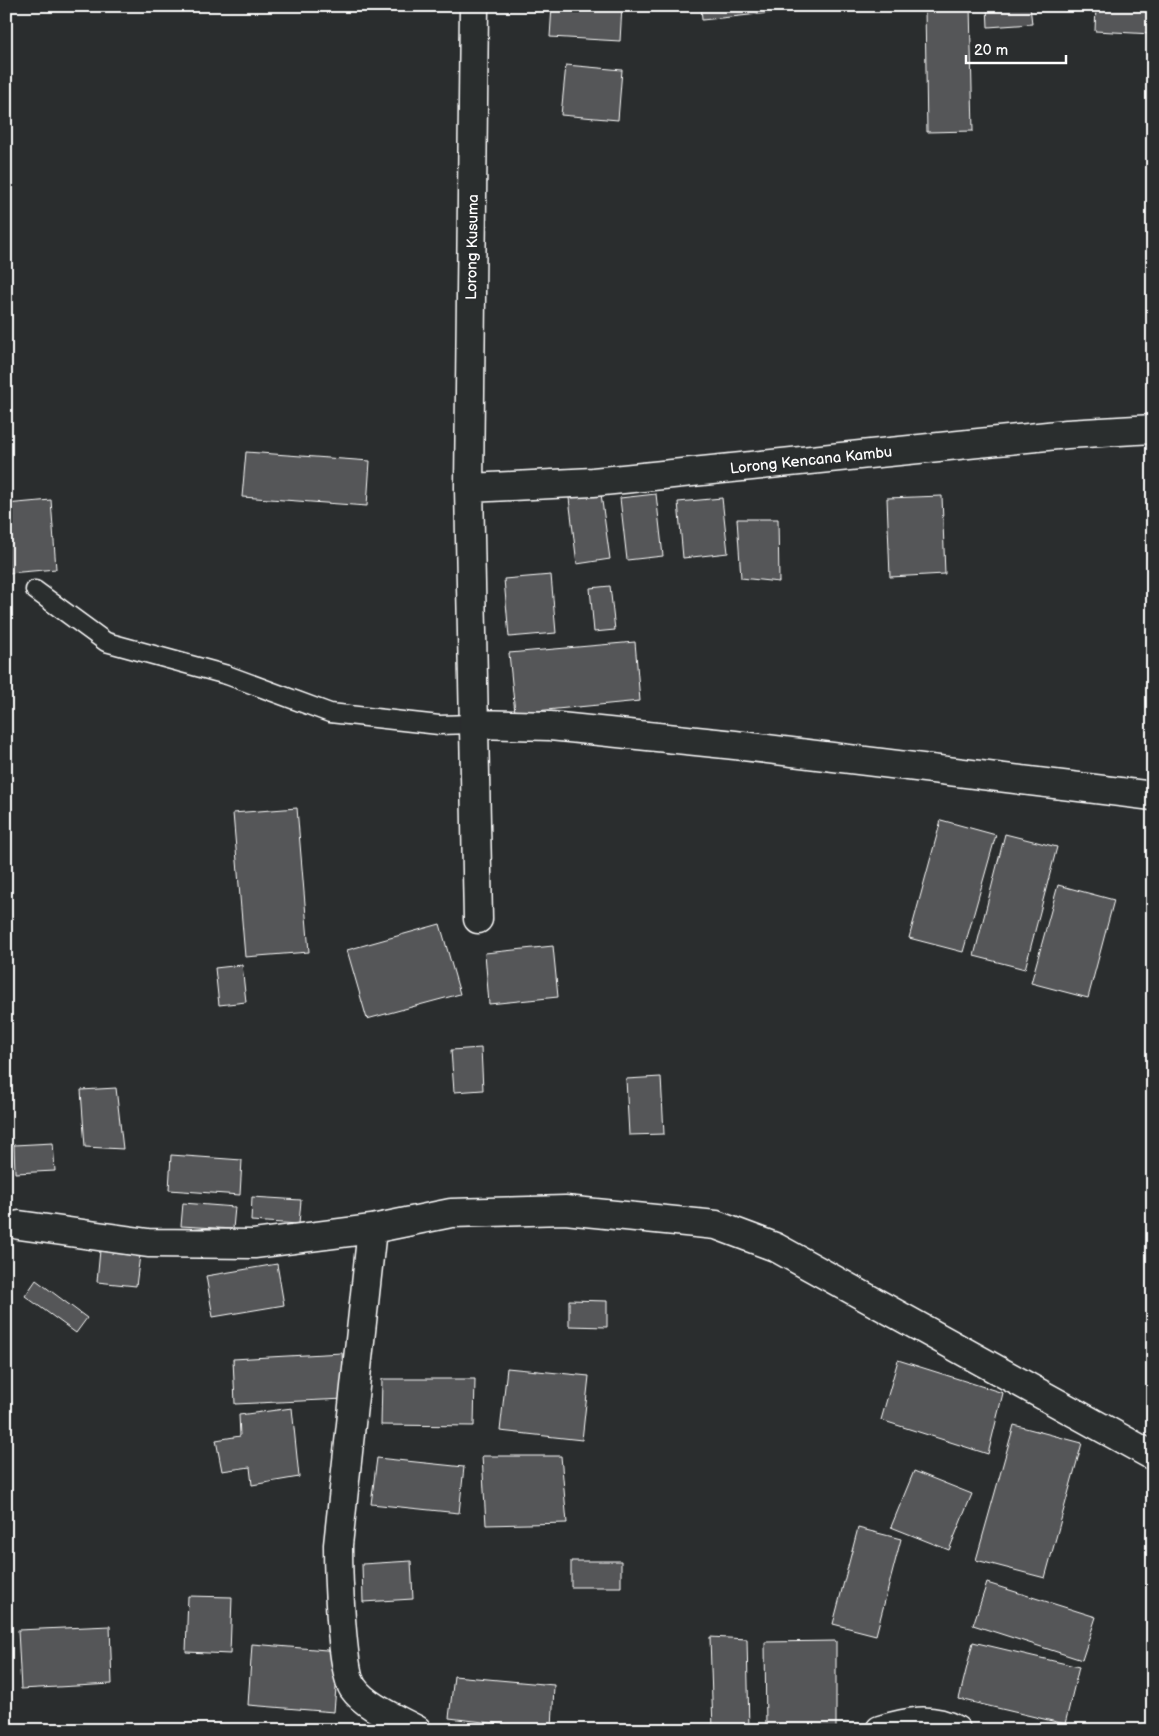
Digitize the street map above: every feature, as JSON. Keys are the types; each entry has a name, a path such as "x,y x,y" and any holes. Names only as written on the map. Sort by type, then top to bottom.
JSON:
{"street":[{"name":"Lorong Kusuma","path":"474,6 469,488 478,919"},
{"name":"Lorong Kencana Kambu","path":"469,488 593,482 1067,434 1153,430"},
{"path":"473,724 550,726 735,745 1153,796"},
{"path":"19,1224 148,1244 254,1244 372,1229 451,1213 565,1210 716,1226 775,1247 1153,1456"},
{"path":"372,1229 338,1545 337,1582 347,1667 353,1688 376,1708 417,1730"},
{"path":"880,1730 911,1721 946,1724 956,1730"}],"lane":[{"path":"35,590 106,642 227,675 330,713 439,725 473,724"}],"building":[{"path":"552,6 622,6 620,41 550,37"},
{"path":"701,6 787,6 788,11 702,20"},
{"path":"987,6 1030,6 1032,24 988,27"},
{"path":"1096,6 1153,6 1152,34 1095,31"},
{"path":"970,7 973,131 927,132 925,8"},
{"path":"566,65 622,70 618,120 561,115"},
{"path":"246,452 370,461 367,506 242,497"},
{"path":"601,494 610,559 577,564 569,498"},
{"path":"656,494 663,556 627,560 620,498"},
{"path":"942,496 945,574 890,577 887,498"},
{"path":"722,498 728,553 683,558 678,502"},
{"path":"51,500 56,569 9,573 6,504"},
{"path":"737,519 778,519 779,582 741,578"},
{"path":"551,575 556,633 509,637 504,579"},
{"path":"610,586 615,630 594,632 590,588"},
{"path":"635,642 640,701 515,713 509,653"},
{"path":"297,808 309,952 245,957 233,813"},
{"path":"941,820 996,835 963,952 909,938"},
{"path":"1005,834 1057,847 1025,969 974,956"},
{"path":"1058,885 1114,900 1088,998 1031,983"},
{"path":"440,924 460,994 367,1019 347,950"},
{"path":"553,946 558,997 489,1004 485,953"},
{"path":"242,965 246,1002 219,1005 215,968"},
{"path":"481,1048 483,1090 454,1092 451,1050"},
{"path":"661,1077 664,1134 629,1135 626,1079"},
{"path":"116,1088 123,1149 85,1147 81,1090"},
{"path":"53,1143 55,1171 15,1173 14,1145"},
{"path":"171,1155 242,1160 240,1195 169,1190"},
{"path":"252,1197 301,1200 299,1224 251,1221"},
{"path":"183,1203 235,1207 233,1229 181,1226"},
{"path":"100,1250 140,1255 136,1286 97,1282"},
{"path":"277,1264 284,1305 213,1317 206,1276"},
{"path":"36,1280 87,1318 76,1333 25,1296"},
{"path":"569,1300 607,1301 607,1327 569,1326"},
{"path":"342,1353 345,1399 235,1404 233,1359"},
{"path":"898,1360 1003,1393 988,1454 881,1420"},
{"path":"507,1368 589,1376 582,1440 500,1431"},
{"path":"382,1379 475,1379 474,1426 381,1425"},
{"path":"292,1408 299,1477 252,1485 250,1467 222,1471 216,1440 240,1436 239,1415"},
{"path":"1014,1425 1082,1443 1045,1578 976,1560"},
{"path":"482,1456 561,1456 567,1523 486,1525"},
{"path":"377,1458 464,1467 459,1513 371,1504"},
{"path":"914,1471 972,1494 949,1550 891,1527"},
{"path":"858,1528 901,1539 876,1635 833,1624"},
{"path":"411,1561 413,1599 363,1602 362,1564"},
{"path":"571,1561 621,1561 621,1587 571,1587"},
{"path":"987,1583 1096,1617 1082,1660 973,1625"},
{"path":"188,1596 232,1597 230,1654 186,1652"},
{"path":"110,1626 112,1684 21,1689 18,1630"},
{"path":"710,1637 747,1639 749,1730 713,1730"},
{"path":"836,1641 836,1730 766,1730 765,1642"},
{"path":"973,1642 1079,1667 1065,1724 959,1699"},
{"path":"252,1644 339,1651 334,1712 248,1705"},
{"path":"454,1676 554,1685 552,1730 449,1718"}]}
